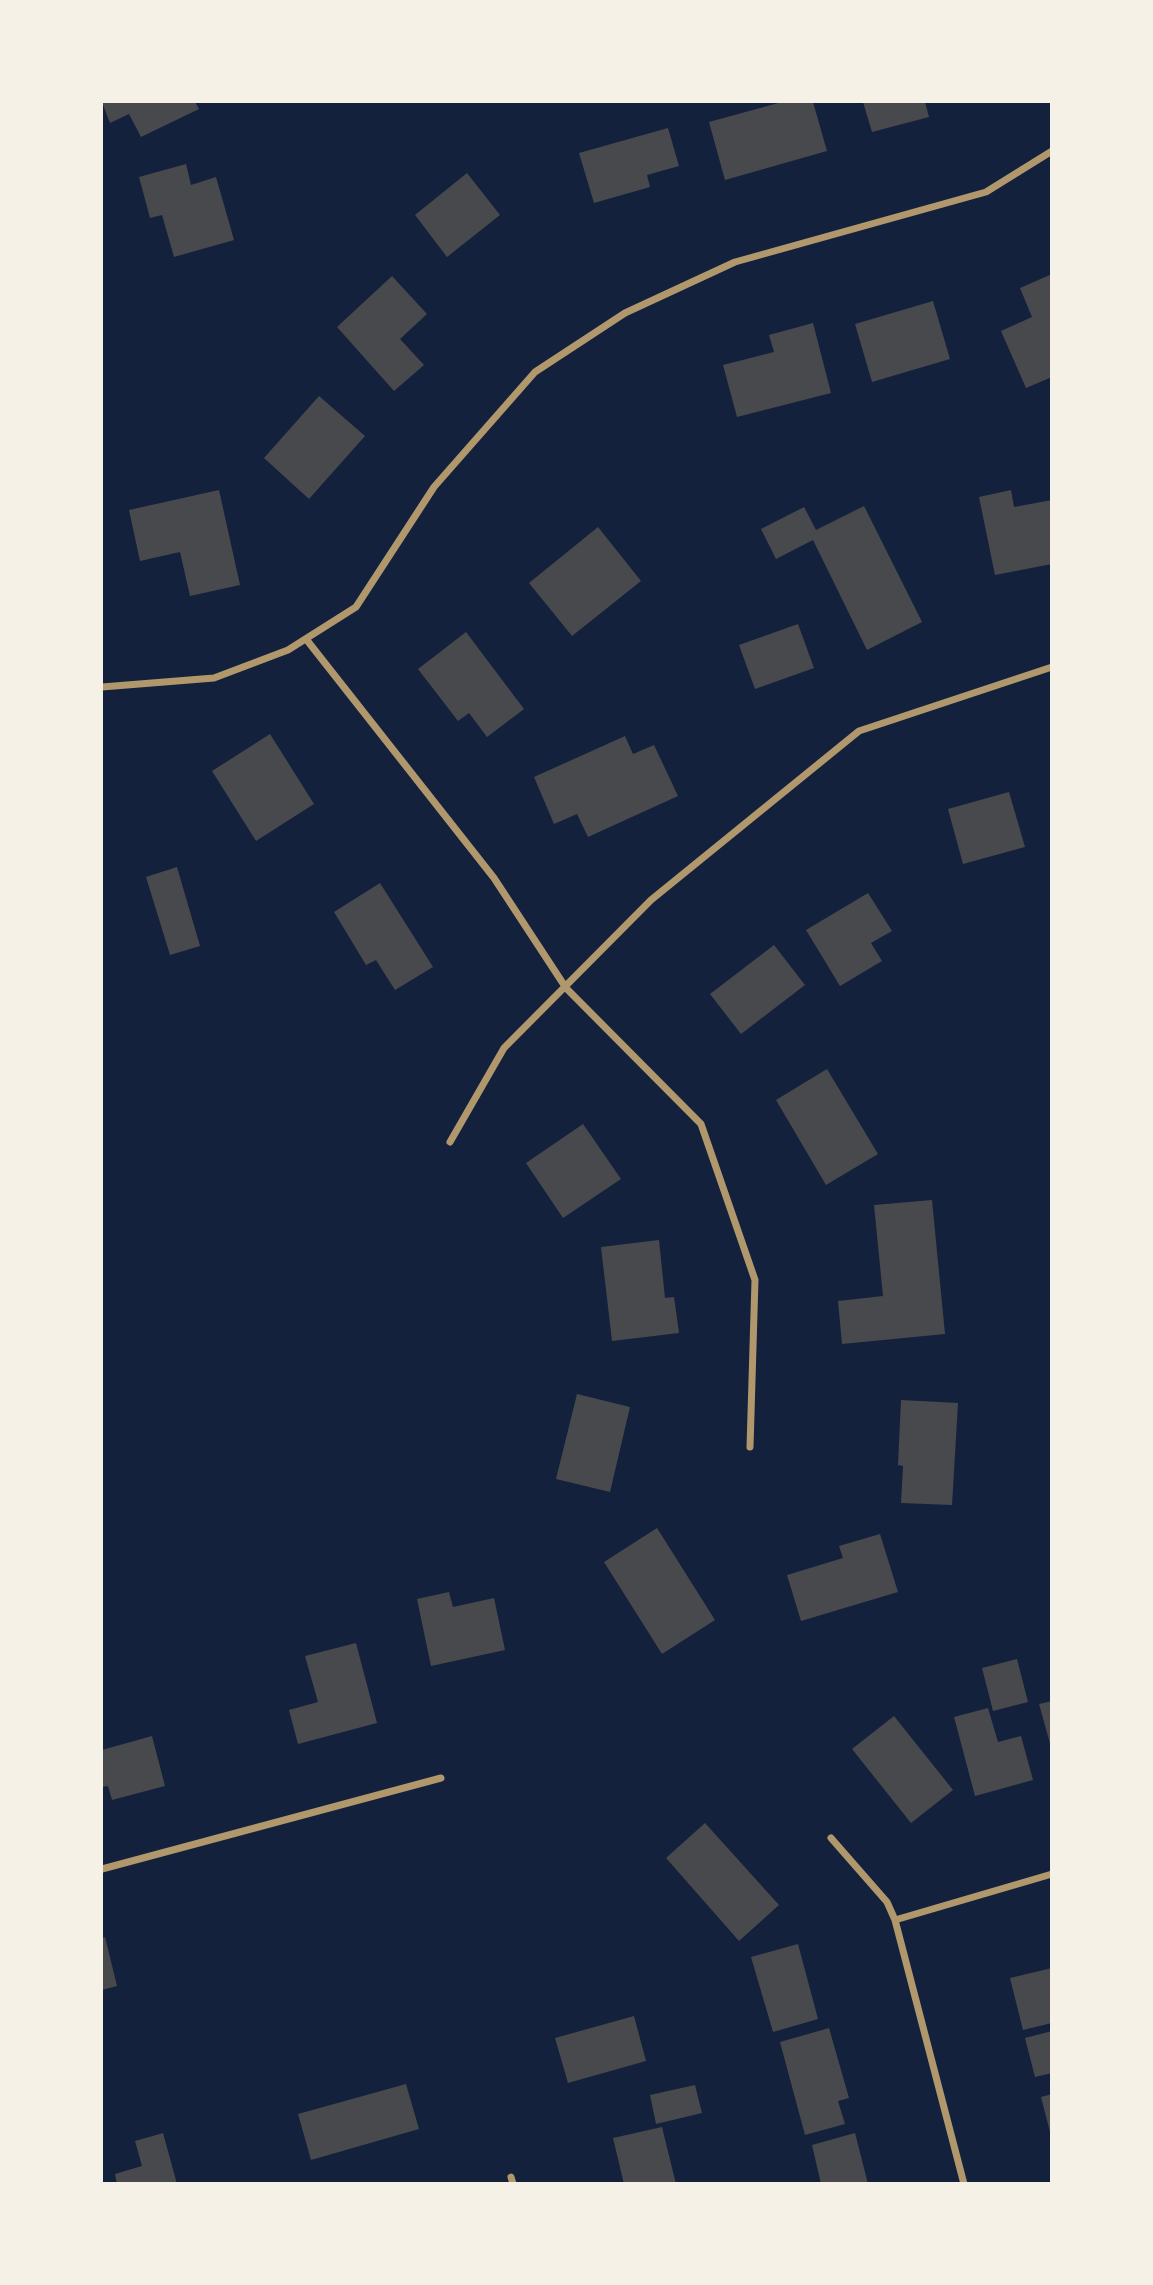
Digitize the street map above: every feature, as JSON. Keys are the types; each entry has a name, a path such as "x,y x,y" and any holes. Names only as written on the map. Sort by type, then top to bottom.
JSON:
{"street":[{"path":"102,687 214,678 288,650 356,607 434,487 535,372 625,313 735,262 986,192 1052,151"},
{"path":"306,639 494,878 566,988 701,1124 755,1280 750,1447"},
{"path":"450,1142 504,1048 651,900 859,731 1052,667"},
{"path":"102,1869 441,1778"},
{"path":"831,1838 887,1902 895,1920 964,2183"},
{"path":"895,1920 1052,1874"}],"building":[{"path":"102,102 195,102 199,109 141,137 129,114 110,123"},
{"path":"782,102 813,102 827,151 725,180 709,122"},
{"path":"863,102 925,102 929,117 872,132"},
{"path":"668,128 679,166 647,175 650,187 594,203 579,153"},
{"path":"186,164 191,185 216,177 234,240 174,257 162,215 150,218 139,177"},
{"path":"467,173 500,215 447,257 415,215"},
{"path":"1052,274 1052,377 1026,388 1001,331 1032,317 1020,288"},
{"path":"392,276 427,314 400,339 424,365 394,391 337,327"},
{"path":"933,301 950,359 872,382 855,324"},
{"path":"813,323 831,393 737,417 723,365 774,352 769,335"},
{"path":"319,396 365,436 309,499 264,458"},
{"path":"219,490 240,585 190,596 180,552 140,561 129,510"},
{"path":"1011,490 1014,507 1052,500 1052,564 995,575 979,497"},
{"path":"864,506 922,622 867,650 813,540 776,559 761,529 804,507 816,530"},
{"path":"598,527 641,581 572,636 529,583"},
{"path":"798,624 814,668 755,689 739,645"},
{"path":"466,632 524,709 487,737 469,713 458,721 418,669"},
{"path":"270,734 314,804 256,841 212,771"},
{"path":"625,736 633,754 654,745 678,796 588,837 577,814 554,824 534,777"},
{"path":"1009,792 1025,847 963,864 948,809"},
{"path":"177,867 200,946 170,955 146,877"},
{"path":"380,883 433,967 395,990 376,960 366,965 334,912"},
{"path":"868,893 892,931 871,943 882,961 840,986 806,930"},
{"path":"774,945 805,985 741,1034 710,994"},
{"path":"827,1069 878,1154 826,1185 776,1100"},
{"path":"583,1124 621,1179 563,1218 526,1163"},
{"path":"932,1200 945,1334 842,1344 838,1301 883,1296 874,1205"},
{"path":"659,1240 665,1298 674,1297 679,1333 612,1341 601,1247"},
{"path":"577,1394 630,1407 610,1492 556,1479"},
{"path":"901,1400 958,1403 952,1505 901,1503 903,1466 898,1465"},
{"path":"657,1528 715,1620 662,1654 604,1562"},
{"path":"880,1534 898,1592 801,1621 787,1575 843,1558 839,1546"},
{"path":"449,1592 453,1607 494,1598 505,1650 431,1666 417,1599"},
{"path":"356,1643 377,1723 298,1744 289,1710 318,1702 305,1656"},
{"path":"1017,1659 1028,1702 993,1711 982,1668"},
{"path":"1052,1701 1052,1747 1051,1747 1039,1704"},
{"path":"988,1708 998,1742 1021,1736 1033,1780 975,1796 954,1717"},
{"path":"894,1716 953,1790 911,1823 852,1749"},
{"path":"152,1736 165,1786 112,1800 108,1786 102,1787 102,1750"},
{"path":"705,1823 779,1905 739,1941 666,1858"},
{"path":"105,1937 117,1986 102,1990 102,1938"},
{"path":"798,1944 818,2019 773,2032 751,1957"},
{"path":"1052,1968 1052,2023 1023,2030 1010,1978"},
{"path":"634,2016 646,2061 568,2083 555,2038"},
{"path":"829,2028 849,2098 838,2101 845,2124 805,2135 780,2042"},
{"path":"1052,2031 1052,2073 1035,2077 1025,2038"},
{"path":"406,2084 419,2129 311,2160 298,2114"},
{"path":"695,2085 702,2113 656,2124 650,2095"},
{"path":"1052,2094 1052,2136 1051,2136 1041,2097"},
{"path":"662,2127 676,2184 624,2184 613,2138"},
{"path":"163,2133 177,2184 117,2184 115,2174 142,2166 135,2141"},
{"path":"855,2133 868,2184 821,2184 812,2145"}]}
